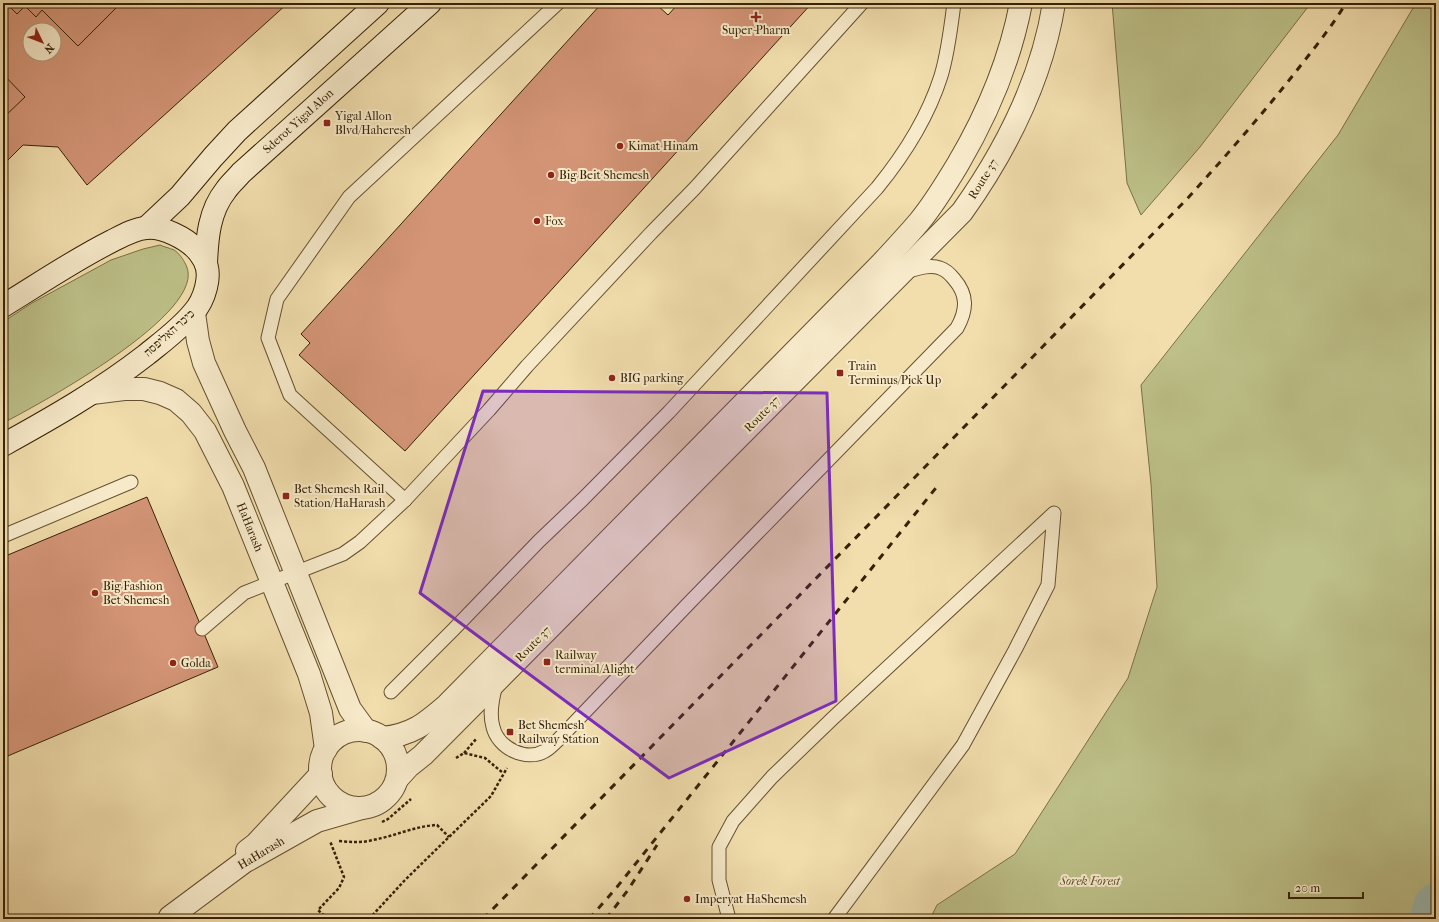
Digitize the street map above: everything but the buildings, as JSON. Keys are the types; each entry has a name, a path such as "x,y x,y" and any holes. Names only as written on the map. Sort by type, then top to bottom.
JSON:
{"street":[{"path":"3,306 94,250 125,235 146,228 180,196 213,156 237,131 378,3"},
{"name":"Sderot Yigal Alon","path":"206,264 207,237 214,210 225,191 246,168 430,3"},
{"name":"Route 37","path":"374,734 410,732 426,723 447,705 882,263 910,232 945,185 971,142 988,108 1003,72 1016,28 1021,3"},
{"name":"Route 37","path":"398,778 408,767 423,755 962,212 981,185 1013,127 1041,58 1054,3"},
{"path":"146,228 162,230 180,237 198,250 206,264"},
{"name":"כיכר האליפסה","path":"3,445 92,394 126,371 165,341 194,313 203,297 208,278 206,264"},
{"path":"194,313 198,341 204,363 235,431 254,468 350,708 374,734 394,751 397,760 398,778 392,790 384,799 374,805 362,808 349,807 337,801 324,786 321,774 322,761 326,748 335,739 346,732 374,734"},
{"name":"HaHarash","path":"92,394 124,389 144,389 160,393 176,400 191,413 205,431 233,486 310,674 321,713 326,748"},
{"name":"HaHarash","path":"168,918 256,844 321,774"},
{"name":"HaHarash","path":"168,918 244,862 317,821 362,808"}],"lane":[{"path":"405,500 290,395 268,338 277,299 349,196 558,3"},
{"path":"202,629 244,593 343,554 360,542 405,500 490,410 527,366 710,172 818,50 862,3"},
{"path":"391,692 539,541 669,412 894,168 930,105 941,75 949,38 954,3"},
{"path":"498,679 490,708 495,734 503,743 516,752 524,754 539,754 546,751 689,602 957,328 963,318 965,306 964,295 961,288 948,272 939,267 927,267 904,272"},
{"path":"3,536 131,482"},
{"path":"729,919 719,880 719,847 733,821 772,777 804,746 1054,513 1048,585 1015,650 963,745 834,919"}],"path":[{"path":"369,919 491,796 516,752"},
{"path":"328,919 318,910 340,888 344,878 329,840 357,842 374,840 425,825 437,825 449,837"}],"highlighted area":[{"path":"483,391 827,393 836,701 669,778 420,593"}],"green space":[{"path":"1112,3 1311,3 1200,147 1141,215 1127,183"},
{"name":"Sorek Forest","path":"1416,3 1436,3 1436,919 930,919 937,905 1015,854 1128,678 1157,587 1151,484 1141,385 1338,135"},
{"path":"160,245 176,251 186,265 186,285 172,307 148,331 117,355 50,397 3,423 3,322 32,303 111,260"}],"waterway":[{"path":"1432,919 1436,906"}],"railway":[{"path":"483,919 1187,199 1281,90 1321,39 1346,3"},
{"path":"589,919 617,887 939,484"},
{"path":"606,919 628,890 657,845"}],"place":[{"name":"Super-Pharm","path":"756,17"},
{"name":"Yigal Allon Blvd/Haheresh","path":"327,123"},
{"name":"Kimat Hinam","path":"620,146"},
{"name":"Big Beit Shemesh","path":"551,175"},
{"name":"Fox","path":"537,221"},
{"name":"Train Terminus/Pick Up","path":"840,373"},
{"name":"BIG parking","path":"612,378"},
{"name":"Bet Shemesh Rail Station/HaHarash","path":"286,496"},
{"name":"Big Fashion Bet Shemesh","path":"95,593"},
{"name":"Railway terminal/Alight","path":"547,662"},
{"name":"Golda","path":"173,663"},
{"name":"Bet Shemesh Railway Station","path":"510,732"},
{"name":"Imperyat HaShemesh","path":"687,899"}]}
